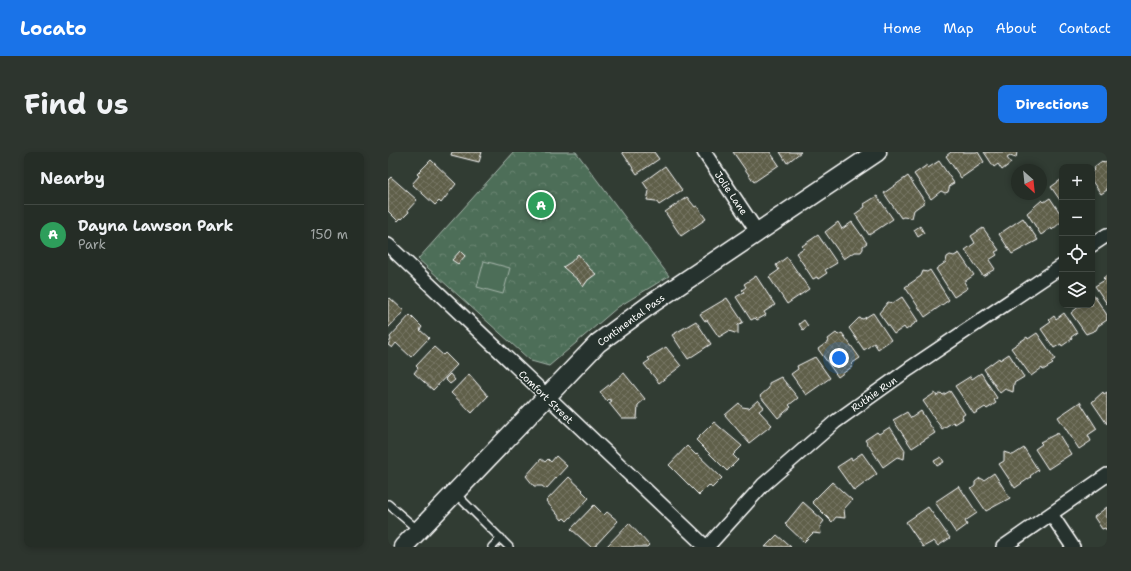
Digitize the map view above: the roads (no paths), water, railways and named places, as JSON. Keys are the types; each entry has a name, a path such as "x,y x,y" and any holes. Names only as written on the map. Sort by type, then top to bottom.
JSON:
{"street":[{"name":"Jolie Lane","path":"704,152 758,233"},
{"name":"Continental Pass","path":"403,547 598,343 651,304 877,152"},
{"path":"1095,243 1107,235"},
{"name":"Comfort Street","path":"388,245 706,547"},
{"name":"Ruthie Run","path":"706,547 763,485 835,422 909,369 1059,268"},
{"path":"1003,547 1107,475"},
{"path":"1051,514 1073,547"}],"lane":[{"path":"455,493 510,547"},
{"path":"388,504 419,531"},
{"path":"492,547 501,538"}],"place":[{"name":"Dayna Lawson Park","path":"541,205"}]}
